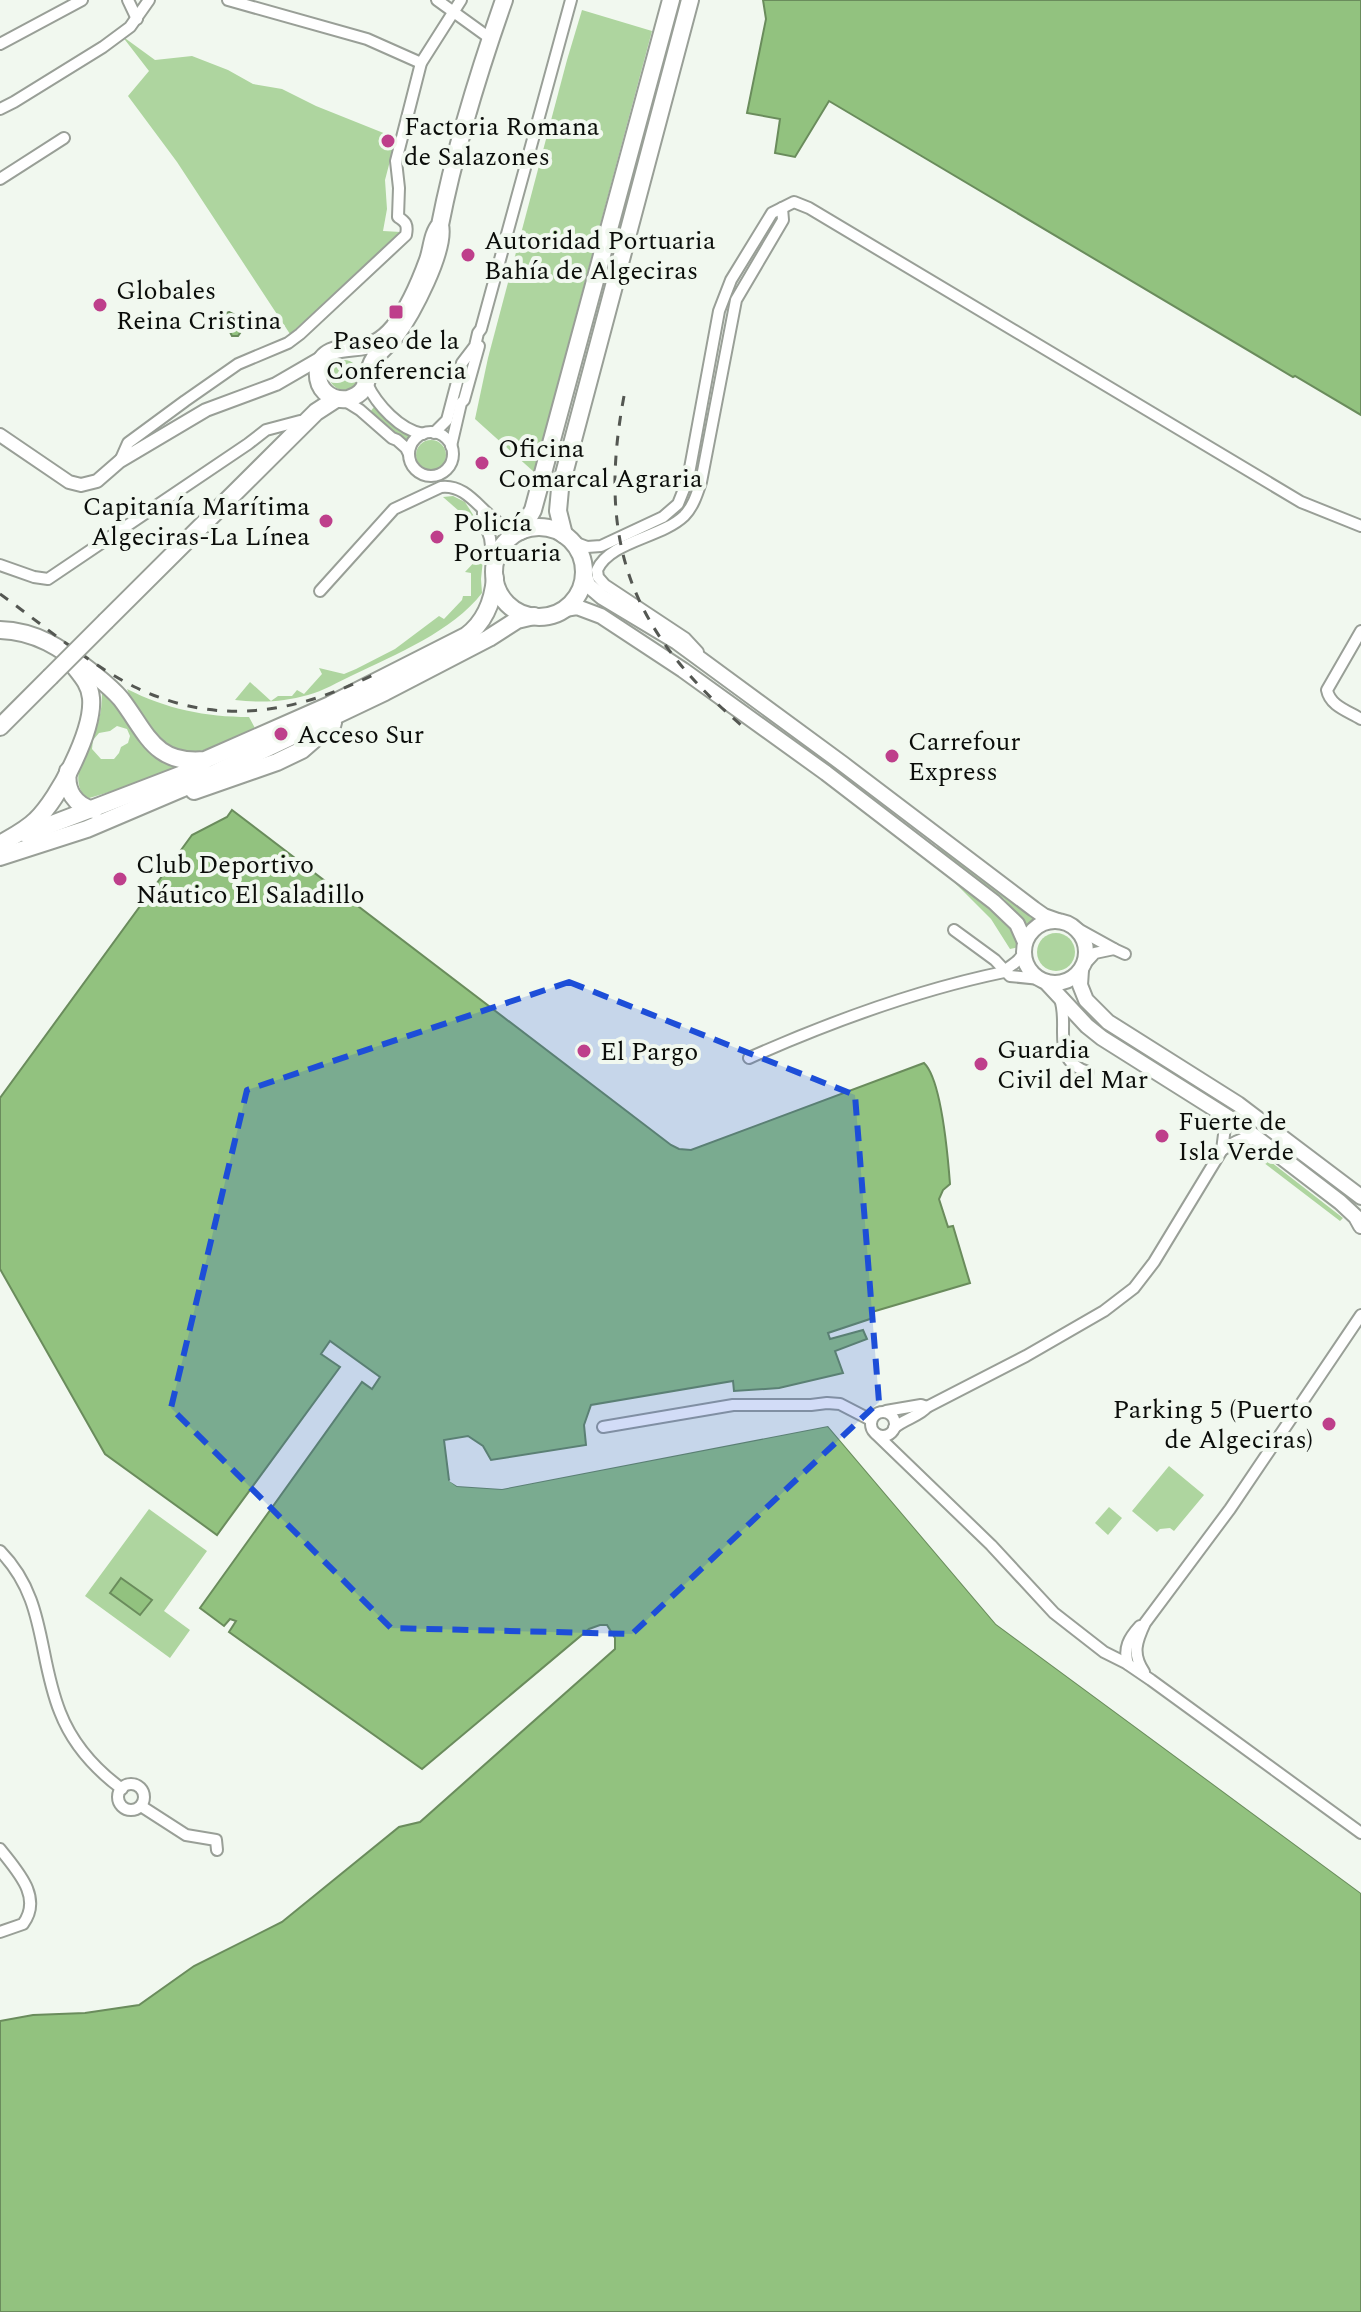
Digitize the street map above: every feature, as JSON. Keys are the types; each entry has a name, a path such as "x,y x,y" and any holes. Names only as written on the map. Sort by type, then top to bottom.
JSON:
{"main road":[{"path":"104,620 317,402 320,383 318,367 327,354 375,343 393,328 428,261 436,229 440,225 464,121 504,0"},
{"path":"0,630 25,632 52,643 109,686 147,739 161,751 183,761 205,760 330,705 466,636 490,604 501,548 520,531 533,510 671,0"},
{"path":"690,0 560,489 558,511 568,538 581,555 588,585 602,597 677,642 1034,909 1076,928 1086,945 1080,985 1086,1000 1108,1022 1238,1104 1361,1197"},
{"path":"0,727 310,417 324,405 354,397 368,378 374,360 395,337 417,302 433,263 442,231 440,225"},
{"path":"344,348 361,355 368,378"},
{"path":"320,383 339,399"},
{"path":"520,531 546,528 568,538"},
{"path":"565,609 577,597 584,573"},
{"path":"494,574 506,602 519,612 534,616"},
{"path":"0,857 87,829 181,789 348,710 489,638 517,620 577,607 589,610 618,625 690,674 994,902 1017,924 1027,965 1087,1026 1261,1141 1340,1202 1361,1226"},
{"path":"0,638 30,641 60,655 85,680 91,696 91,718 84,739 55,796 37,819 0,844"},
{"path":"0,712 19,693 48,676"},
{"path":"0,720 48,676"},
{"path":"135,809 253,772 302,750 348,710"},
{"path":"253,772 267,748"},
{"path":"0,844 198,767 205,760"},
{"path":"70,766 67,778 70,790 80,805 88,810 119,811 188,784"},
{"path":"1025,947 1030,934 1039,925 1058,921"},
{"path":"1043,981 1065,982 1083,967"}],"street":[{"path":"0,44 82,0"},
{"path":"128,0 137,19"},
{"path":"1,105 14,102 103,47 130,27 149,0"},
{"path":"228,0 367,39 421,63"},
{"path":"437,0 491,39"},
{"path":"120,461 128,443 185,401 238,364 288,343 300,334 406,235 405,222 398,217 396,161 421,63 461,0"},
{"path":"481,329 451,440 451,463 443,472 433,476 422,474 410,462 409,454 414,441 447,420 462,363 475,346 571,0"},
{"path":"0,179 64,138"},
{"path":"568,538 587,547 607,544 663,517 678,504 688,479 725,290 772,213 794,202 809,208 1301,502 1361,526"},
{"path":"714,670 685,638 601,581 597,570 605,557 675,523 691,506 701,482 734,308 742,287 783,220 782,208"},
{"path":"0,435 57,475 75,484 91,484 120,461 206,410 276,384 327,354"},
{"path":"301,370 320,383"},
{"path":"368,378 378,403 407,428 445,438 451,447"},
{"path":"339,399 360,410 409,454"},
{"path":"0,565 48,579 266,430 300,421"},
{"path":"248,444 264,442 267,453"},
{"path":"320,591 394,509 430,491 448,486 457,488 508,530 520,531"},
{"path":"483,512 494,574"},
{"path":"1361,631 1327,690 1332,702 1361,719"},
{"path":"1076,928 1125,954"},
{"path":"954,930 995,960 1010,976 1043,981"},
{"path":"749,1058 792,1039 945,985 1004,972 1007,967 1017,963 1025,947"},
{"path":"1083,967 1095,953 1114,949"},
{"path":"1059,997 1065,1018 1061,1035 1067,1057 1080,1070 1088,1072"},
{"path":"1216,1110 1225,1127 1222,1150"},
{"path":"876,1434 885,1436 907,1418 1026,1356 1126,1295 1154,1262 1222,1150 1237,1139 1261,1141"},
{"path":"1151,1680 1135,1652 1145,1623 1230,1509 1361,1315"},
{"path":"603,1427 733,1405 840,1404 871,1420"},
{"path":"927,1407 921,1405 876,1413 871,1420 871,1428 991,1545 1054,1613 1104,1652 1151,1680 1361,1833"},
{"path":"885,1411 892,1416 901,1456"},
{"path":"0,1551 22,1579 32,1599 55,1699 70,1733 99,1770 122,1789"},
{"path":"1128,1664 1125,1651 1128,1642 1145,1623"},
{"path":"1086,1638 1113,1650 1128,1642"},
{"path":"130,1784 141,1789 144,1797 141,1806 130,1810 123,1807 118,1797 122,1789 130,1784"},
{"path":"141,1806 186,1835 214,1839 218,1843 217,1850"},
{"path":"0,1849 24,1881 31,1897 31,1907 23,1924 0,1932"}],"highlighted area":[{"path":"569,982 855,1095 879,1402 632,1634 391,1628 171,1408 247,1090"}],"shaded area":[{"path":"763,0 1361,0 1361,415 829,101 795,157 775,153 780,119 747,113 766,19"},
{"path":"582,10 652,31 534,472 475,419 488,358"},
{"path":"122,36 155,60 192,56 253,84 282,89 396,138 385,180 387,209 383,231 401,232 290,334 177,162 128,96 149,71"},
{"path":"229,312 241,322 242,329 238,336 232,336 227,326 218,321 220,315"},
{"path":"344,360 355,364 359,375 355,386 344,390 333,386 329,375 333,364"},
{"path":"374,407 412,437 407,445 370,412"},
{"path":"431,440 437,441 445,449 445,461 437,469 431,470 425,469 417,461 416,455 417,449 425,441"},
{"path":"453,496 465,502 477,521 475,525 443,497"},
{"path":"480,548 484,550 482,593 456,619 405,650 330,686 314,693 271,701 278,696 292,696 297,690 304,694 322,674 319,668 344,674 395,649 439,616 444,619 463,596 471,596 471,573 465,572 479,557 475,553"},
{"path":"250,682 271,701 254,701 235,700"},
{"path":"127,689 156,702 186,710 249,717 256,730 203,750 180,750 151,729"},
{"path":"102,692 144,746 165,763 179,768 176,772 86,799 80,790 79,771 98,723","holes":["117,726 127,729 130,736 128,743 121,747 114,759 101,759 92,749 93,740 99,733"]},
{"path":"232,810 679,1149 691,1150 924,1063 940,1102 948,1157 950,1184 939,1199 948,1227 953,1226 970,1283 872,1312 873,1318 828,1333 830,1339 863,1330 867,1339 835,1351 843,1373 779,1388 734,1391 733,1381 591,1405 584,1425 586,1445 491,1460 483,1446 468,1436 444,1440 449,1480 457,1486 502,1489 828,1426 996,1624 1361,1893 1361,2312 0,2312 0,2021 139,2005 194,1966 282,1922 399,1827 420,1822 615,1649 615,1638 607,1625 589,1629 422,1769 229,1632 236,1621 230,1619 224,1626 200,1608 362,1382 372,1389 380,1377 330,1341 321,1354 340,1367 217,1535 105,1454 0,1269 0,1098 192,835 227,817"},
{"path":"939,846 1038,920 1029,927 1004,899 937,848"},
{"path":"948,876 1008,924 1019,947 1010,949 991,919"},
{"path":"1056,933 1069,939 1075,952 1069,965 1056,971 1043,965 1037,952 1043,939"},
{"path":"1244,1148 1257,1151 1343,1218 1340,1221 1251,1153 1245,1152 1238,1158"},
{"path":"1169,1466 1204,1495 1174,1531 1170,1528 1157,1532 1132,1511"},
{"path":"1109,1507 1122,1518 1108,1535 1095,1523"},
{"path":"149,1509 207,1551 164,1611 190,1630 170,1658 85,1596"},
{"path":"121,1578 152,1600 140,1615 110,1593"}],"pier":[{"path":"829,1423 999,1621 1361,1888 1361,1893 996,1624 828,1426 502,1489 457,1486 449,1481 453,1478 459,1482 502,1485"}],"railway":[{"path":"624,396 615,498 620,542 632,583 650,621 675,658 747,730"},
{"path":"0,594 120,679 167,700 198,708 227,711 286,706 315,699 373,675"}],"place":[{"name":"Factoria Romana de Salazones","path":"388,141"},
{"name":"Autoridad Portuaria Bahía de Algeciras","path":"468,255"},
{"name":"Globales Reina Cristina","path":"100,305"},
{"name":"Paseo de la Conferencia","path":"396,312"},
{"name":"Oficina Comarcal Agraria","path":"482,463"},
{"name":"Capitanía Marítima Algeciras-La Línea","path":"326,521"},
{"name":"Policía Portuaria","path":"437,537"},
{"name":"Acceso Sur","path":"281,734"},
{"name":"Carrefour Express","path":"892,756"},
{"name":"Club Deportivo Náutico El Saladillo","path":"120,879"},
{"name":"El Pargo","path":"584,1051"},
{"name":"Guardia Civil del Mar","path":"981,1064"},
{"name":"Fuerte de Isla Verde","path":"1162,1136"},
{"name":"Parking 5 (Puerto de Algeciras)","path":"1329,1424"}]}
